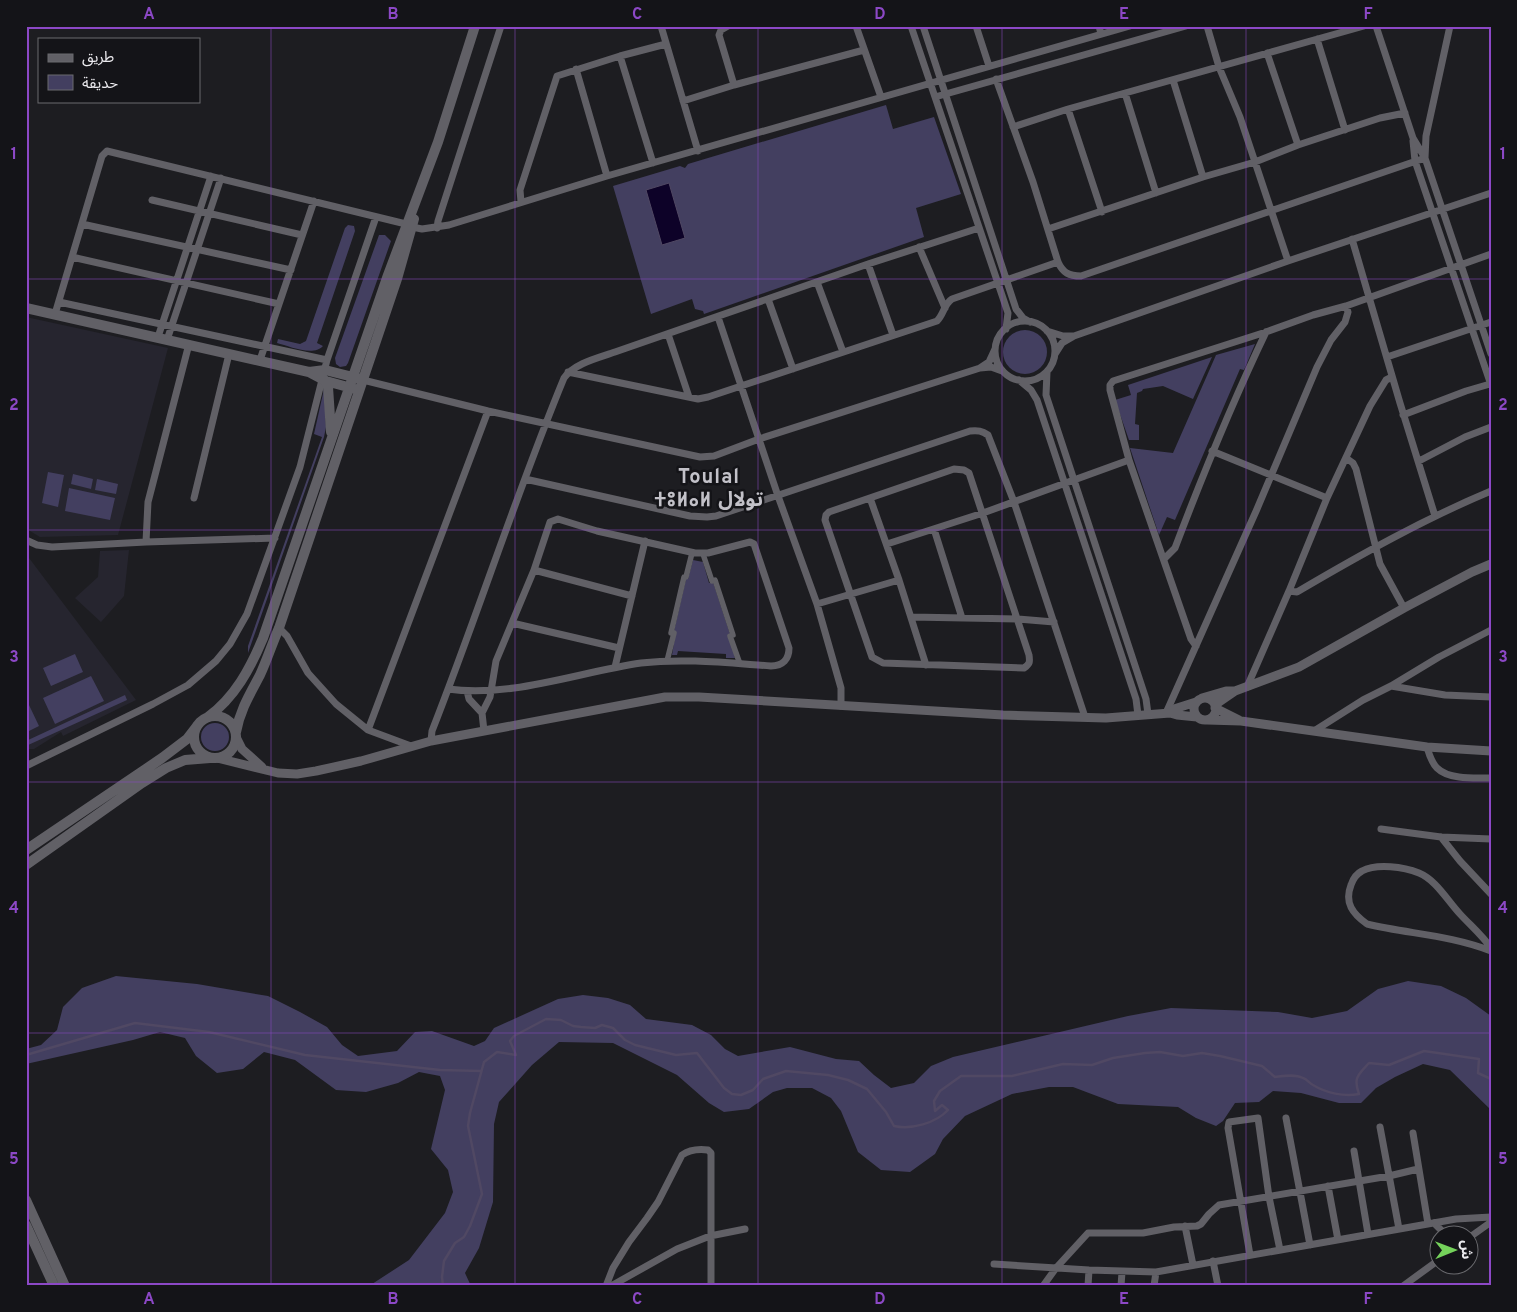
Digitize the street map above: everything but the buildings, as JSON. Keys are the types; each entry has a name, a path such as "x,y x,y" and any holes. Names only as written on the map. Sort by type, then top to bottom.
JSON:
{"main road":[{"path":"26,850 187,739 197,726 220,708 231,696 253,662 348,388 444,125 475,26"},
{"path":"26,865 166,768 185,760 214,758 229,753 235,743 238,717 260,674 279,628 397,279 409,225"},
{"path":"26,308 308,372 325,372 353,376 361,384"},
{"path":"325,372 348,388"},
{"path":"325,372 328,387 331,440"},
{"path":"348,388 361,384"},
{"path":"208,717 222,717 228,720 236,734"},
{"path":"197,726 194,732 196,745 204,755 214,758"},
{"path":"26,1200 65,1286"},
{"path":"26,1225 54,1286"}],"street":[{"path":"437,228 501,26"},
{"path":"661,26 698,151"},
{"path":"728,26 721,30 719,35 734,85"},
{"path":"856,26 881,97"},
{"path":"911,26 1008,313 1006,329"},
{"path":"923,26 1016,308 1023,318 1030,322 1063,336 1074,336"},
{"path":"976,26 989,66"},
{"path":"1099,26 1101,34"},
{"path":"55,314 102,156 105,152 109,151 422,229 437,228 485,215 607,176 1130,26"},
{"path":"935,97 1186,26"},
{"path":"1207,26 1219,67 1240,117 1288,260"},
{"path":"1013,127 1068,109 1364,26"},
{"path":"1376,26 1413,138 1415,161 1490,384 1403,415"},
{"path":"1425,158 1426,136 1450,26"},
{"path":"1318,39 1345,130"},
{"path":"521,202 520,190 556,78 560,74 576,69 666,44"},
{"path":"683,101 734,85 864,50"},
{"path":"1267,53 1298,145"},
{"path":"620,56 654,163"},
{"path":"576,69 607,176"},
{"path":"996,79 1058,262 1062,271 1068,275 1086,275 1425,158"},
{"path":"1173,80 1203,177"},
{"path":"1125,94 1156,193"},
{"path":"1068,109 1102,212"},
{"path":"1048,229 1203,177 1255,162 1298,145 1380,118 1405,113"},
{"path":"1413,138 1425,158 1491,354"},
{"path":"162,338 162,324 211,176"},
{"path":"162,338 170,326 220,178"},
{"path":"1019,380 1034,380 1047,372 1062,343 1074,336 1288,260 1491,193"},
{"path":"152,200 302,235"},
{"path":"260,360 314,201"},
{"path":"26,766 162,700 188,685 201,675 230,644 240,629 300,467 325,372 376,216"},
{"path":"82,224 291,270"},
{"path":"432,741 432,730 485,593 545,424 568,372 588,362 919,246 979,228"},
{"path":"1352,239 1388,357 1403,415 1435,516"},
{"path":"919,246 945,308"},
{"path":"1196,646 1191,639 1129,460 1110,390 1110,385 1113,381 1313,315 1346,306 1491,254"},
{"path":"72,257 279,304"},
{"path":"568,372 698,399 708,397 937,321 952,299 1058,262"},
{"path":"868,264 893,335"},
{"path":"817,282 843,352"},
{"path":"768,299 793,369"},
{"path":"59,302 264,347 325,372"},
{"path":"1168,713 1326,349 1345,322 1348,312 1346,306"},
{"path":"718,317 778,496 817,604 841,688 841,706"},
{"path":"361,384 700,457 714,456 759,439 980,368 989,362 998,340 1006,329 1017,323 1030,322"},
{"path":"1388,357 1491,322"},
{"path":"1047,330 1055,346 1055,354"},
{"path":"1164,559 1175,548 1212,451 1266,332"},
{"path":"668,334 689,397"},
{"path":"146,542 148,502 189,344"},
{"path":"996,346 998,361 1005,373"},
{"path":"194,498 230,354"},
{"path":"980,368 996,368 1019,380 1031,390 1037,400 1069,481 1146,699 1148,714"},
{"path":"1047,372 1046,395 1069,481 1136,699 1138,715"},
{"path":"1247,687 1327,498 1376,394 1386,380 1392,377"},
{"path":"368,730 488,411"},
{"path":"1419,461 1465,437 1491,427"},
{"path":"525,479 690,516 707,517 716,516 977,430 988,435 1014,502 1085,717"},
{"path":"1212,451 1327,498"},
{"path":"1346,458 1353,463 1356,469 1380,564 1404,608"},
{"path":"887,544 983,513 1129,460"},
{"path":"960,468 969,473 983,513 1030,655 1028,665 1024,668 926,666 883,663 872,657 825,520 829,512 960,468"},
{"path":"1289,591 1298,592 1435,516 1491,491"},
{"path":"870,498 887,544 926,666"},
{"path":"448,689 466,691 492,689 563,678 615,667 667,661 779,665 787,658 788,645 753,542 703,554 692,553 597,531 558,519 550,522 534,570 496,661 492,689 482,713 484,731"},
{"path":"934,529 962,618"},
{"path":"26,540 52,548 146,542 274,538"},
{"path":"615,667 646,541"},
{"path":"667,661 674,633 671,633 684,577 686,577 692,553"},
{"path":"703,554 733,635 730,636 740,664"},
{"path":"1168,713 1199,700 1226,691 1235,691 1299,667 1404,608 1491,564"},
{"path":"534,570 632,596"},
{"path":"817,604 899,580"},
{"path":"911,617 1018,619 1054,622"},
{"path":"512,623 619,648"},
{"path":"279,628 286,636 308,673 320,689 336,704 368,730 411,746"},
{"path":"1314,731 1438,657 1491,630"},
{"path":"1391,686 1446,695 1491,697"},
{"path":"466,691 469,699 482,713"},
{"path":"1207,720 1213,716 1215,707 1235,691"},
{"path":"214,758 278,773 297,774 360,761 432,741 666,697 699,697 841,706 1106,718 1168,713 1197,717 1202,720 1242,721 1427,746 1491,751"},
{"path":"1199,700 1209,699 1215,707 1242,721"},
{"path":"1197,717 1194,711 1199,700"},
{"path":"236,734 242,749 250,758 266,770"},
{"path":"1427,746 1434,764 1443,772 1465,777 1491,778"},
{"path":"1381,829 1440,837 1491,839"},
{"path":"1440,837 1491,894"},
{"path":"1377,867 1411,870 1421,874 1434,883 1491,949 1444,936 1367,924 1356,916 1348,900 1352,881 1362,871 1377,867"},
{"path":"1250,1255 1228,1124 1240,1120 1258,1118 1269,1197 1280,1250"},
{"path":"1286,1118 1310,1245"},
{"path":"1380,1126 1399,1229"},
{"path":"1413,1132 1418,1169 1431,1224 1456,1219 1491,1217"},
{"path":"606,1286 613,1268 628,1242 653,1210 682,1156 690,1151 703,1149 708,1150 711,1154 711,1286"},
{"path":"1354,1152 1368,1234"},
{"path":"1046,1285 1056,1268 1088,1233 1143,1233 1185,1226 1197,1226 1219,1205 1389,1176 1418,1169"},
{"path":"1328,1186 1338,1240"},
{"path":"1480,1230 1491,1222"},
{"path":"994,1264 1122,1272 1156,1272 1430,1224"},
{"path":"1185,1226 1193,1265"},
{"path":"611,1286 677,1249 710,1236 745,1229"},
{"path":"1213,1261 1218,1286"},
{"path":"1403,1286 1430,1266"},
{"path":"1088,1286 1089,1270"},
{"path":"1120,1286 1122,1272"},
{"path":"1154,1286 1156,1272"}],"shaded area":[{"path":"669,183 685,238 662,245 646,190"},
{"path":"26,317 168,348 118,535 40,537 26,526"},
{"path":"129,550 124,596 101,622 75,598 98,577 100,551"},
{"path":"26,554 136,700 63,736 61,732 34,749 26,749"}],"green space":[{"path":"886,105 893,129 934,117 961,194 916,208 924,237 704,314 703,311 695,309 692,299 651,314 613,186 680,166 685,168 688,164"},
{"path":"348,225 354,226 355,231 317,343 323,346 313,351 307,351 277,343 278,339 300,344 306,341 345,228"},
{"path":"379,235 385,235 391,241 348,363 346,366 340,367 336,364 335,358"},
{"path":"1025,330 1037,334 1043,340 1047,352 1043,364 1037,370 1025,374 1013,370 1007,364 1003,352 1007,340 1013,334"},
{"path":"1255,344 1244,370 1240,369 1175,520 1167,517 1159,535 1130,448 1173,453 1216,355"},
{"path":"1212,357 1193,399 1163,386 1143,389 1137,393 1135,424 1139,425 1139,440 1129,440 1115,400 1131,395 1128,385"},
{"path":"324,389 326,427 324,437 248,653 248,646 322,437 314,434"},
{"path":"48,472 64,475 58,507 42,503"},
{"path":"73,474 93,479 91,489 71,484"},
{"path":"97,479 118,484 116,494 95,490"},
{"path":"69,488 115,498 110,520 65,511"},
{"path":"693,560 703,562 709,583 713,582 730,634 735,658 726,658 726,654 678,651 677,655 672,655 676,631 674,631 686,579 688,579"},
{"path":"75,654 83,672 51,686 43,668"},
{"path":"91,676 104,701 55,724 43,698"},
{"path":"125,695 127,700 26,746 26,741"},
{"path":"29,705 39,726 27,732 26,706"},
{"path":"215,723 225,727 229,737 225,747 215,751 205,747 201,737 205,727"},
{"path":"116,976 197,984 268,996 327,1027 342,1045 358,1056 397,1051 415,1032 432,1031 474,1046 485,1041 494,1028 558,999 583,995 608,998 630,1005 646,1019 692,1025 711,1035 725,1049 738,1056 790,1047 836,1059 859,1061 891,1088 914,1083 931,1066 953,1057 1128,1016 1171,1008 1278,1012 1312,1018 1347,1011 1378,989 1408,981 1441,986 1466,998 1491,1016 1491,1110 1450,1070 1423,1064 1376,1088 1361,1103 1339,1103 1301,1093 1273,1091 1259,1102 1235,1103 1223,1121 1216,1126 1196,1118 1178,1107 1118,1104 1073,1087 1049,1087 1012,1094 965,1116 943,1139 935,1154 910,1172 881,1170 858,1152 841,1111 831,1098 812,1088 787,1088 773,1092 749,1109 724,1112 709,1103 677,1075 613,1043 559,1042 532,1065 499,1102 494,1124 493,1202 479,1248 465,1273 471,1286 369,1286 409,1260 445,1213 453,1192 448,1170 431,1149 445,1090 440,1076 419,1072 398,1083 366,1092 336,1090 295,1060 264,1052 243,1069 217,1073 196,1056 185,1038 160,1032 133,1040 26,1064 26,1049 41,1045 57,1030 63,1007 82,988"}],"waterway":[{"path":"443,1286 444,1261 455,1243 464,1237 482,1194 468,1126 484,1062 497,1052 516,1055 510,1041 514,1036 546,1019 561,1020 573,1026 595,1028 602,1025 613,1028 625,1040 635,1045 676,1055 697,1053 724,1088 732,1094 741,1095 753,1090 763,1079 786,1071 828,1075 848,1080 867,1089 886,1112 894,1126 901,1127 923,1124 943,1115 948,1110 942,1105 935,1111 934,1101 940,1091 961,1076 1012,1076 1063,1064 1092,1065 1113,1058 1145,1053 1160,1052 1183,1056 1202,1053 1220,1056 1262,1066 1275,1077 1297,1076 1324,1090 1341,1095 1359,1094 1356,1084 1357,1080 1369,1063 1389,1065 1424,1051 1479,1059 1478,1073 1491,1079"},
{"path":"26,1055 135,1023 209,1032 305,1055 440,1070 481,1071"}],"district":[{"name":"Toulal ⵜⵓⵍⴰⵍ تولال","path":"709,490"}]}
